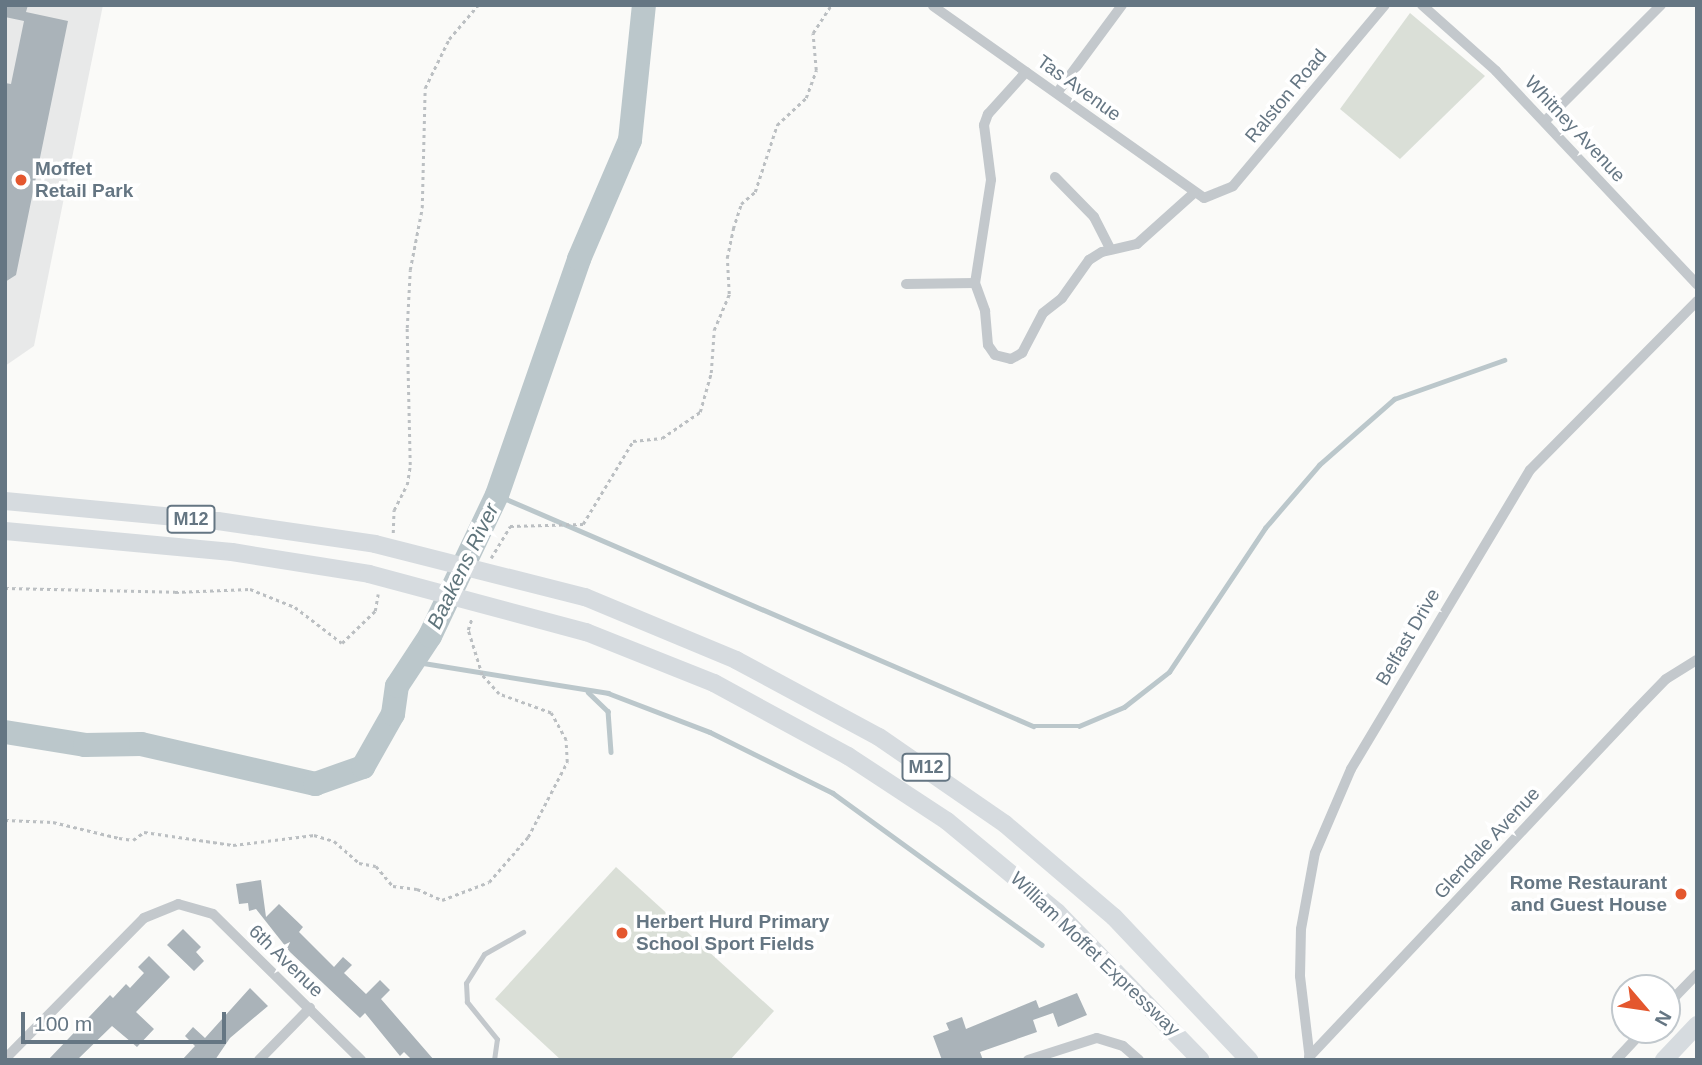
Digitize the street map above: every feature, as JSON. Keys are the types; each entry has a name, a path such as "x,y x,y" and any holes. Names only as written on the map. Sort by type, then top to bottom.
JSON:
{"main road":[{"name":"William Moffet Expressway","path":"5,501 218,521 383,542 532,582 657,624 824,705 923,765 1082,888 1163,966 1249,1060"},
{"name":"William Moffet Expressway","path":"5,531 232,552 374,580 523,612 714,683 772,712 901,789 996,859 1057,912 1201,1060"},
{"path":"1664,1060 1697,1025"}],"street":[{"path":"1057,93 1122,5"},
{"name":"Ralston Road","path":"975,283 985,312 988,345 995,355 1012,359 1022,353 1043,313 1062,298 1082,267 1110,249 1137,244 1199,196 1233,186 1385,5"},
{"name":"Whitney Avenue","path":"1422,5 1478,53 1697,284"},
{"path":"1545,121 1661,5"},
{"name":"Tas Avenue","path":"933,6 1199,196"},
{"path":"906,284 975,283 992,180 985,121 1027,72"},
{"path":"1055,177 1094,217 1110,249"},
{"name":"Belfast Drive","path":"1310,1058 1300,976 1301,929 1315,853 1351,769 1524,479 1697,301"},
{"name":"Glendale Avenue","path":"1310,1058 1666,679 1697,660"},
{"name":"6th Avenue","path":"5,1059 144,918 178,904 213,914 361,1060"},
{"path":"1681,991 1697,974"},
{"path":"259,1060 310,1008"},
{"path":"1028,1060 1097,1038 1123,1046 1139,1060"},
{"path":"1616,1060 1631,1044"}],"lane":[{"path":"494,1060 497,1039 467,1002 466,983 484,954 523,932"}],"path":[{"path":"383,542 394,510 407,485 410,465 407,328 410,270 422,208 425,88 449,39 478,5"},
{"path":"493,552 510,526 583,524 633,442 662,438 700,412 711,373 714,330 729,294 728,244 741,204 755,191 777,125 806,98 816,71 813,33 831,5"},
{"path":"5,588 250,589 295,607 342,643 375,611 374,580"},
{"path":"5,820 53,822 133,840 144,832 233,845 314,835 334,841 359,863 376,866 393,886 417,889 442,900 489,881 512,860 568,762 566,740 551,713 499,694 482,674 483,666 468,630"}],"shaded area":[{"path":"5,5 103,5 34,346 5,366"},
{"path":"1410,13 1485,76 1400,159 1340,109"},
{"name":"Herbert Hurd Primary School Sport Fields","path":"616,867 774,1011 730,1060 561,1060 495,999"}],"building":[{"name":"Moffet Retail Park","path":"5,5 28,5 26,12 68,21 16,275 5,282 5,83 11,84 24,21 5,17"},
{"path":"261,880 266,917 279,904 303,927 299,932 334,967 343,957 352,965 344,973 366,994 380,980 390,990 381,999 434,1060 412,1060 404,1052 400,1056 365,1013 360,1018 290,952 256,909 249,911 248,903 239,904 236,884"},
{"path":"183,929 201,947 196,952 204,961 194,971 167,945"},
{"path":"149,956 170,977 136,1012 154,1029 137,1047 112,1026 77,1060 48,1060 110,995 113,998 126,984 130,988 144,973 138,967"},
{"path":"250,988 268,1006 230,1038 215,1060 182,1060 195,1046 185,1036 193,1027 205,1038"},
{"path":"1077,993 1087,1015 1058,1027 1053,1013 1033,1020 1037,1032 980,1052 983,1060 942,1060 933,1036 949,1030 946,1023 962,1017 966,1029 1036,1000 1039,1008"}],"waterway":[{"name":"Baakens River","path":"5,732 85,745 141,744 315,784 363,767 393,714 397,686 430,636 497,495 579,259 630,140 644,5"},
{"path":"497,495 1033,726 1079,726 1124,707 1169,672 1265,528 1319,465 1394,399 1504,360"},
{"path":"411,661 608,693 710,732 833,793 1042,945"},
{"path":"588,692 608,711 611,752"}],"place":[{"name":"Moffet Retail Park","path":"21,180"},
{"name":"Rome Restaurant and Guest House","path":"1681,894"},
{"name":"Herbert Hurd Primary School Sport Fields","path":"622,933"}]}
